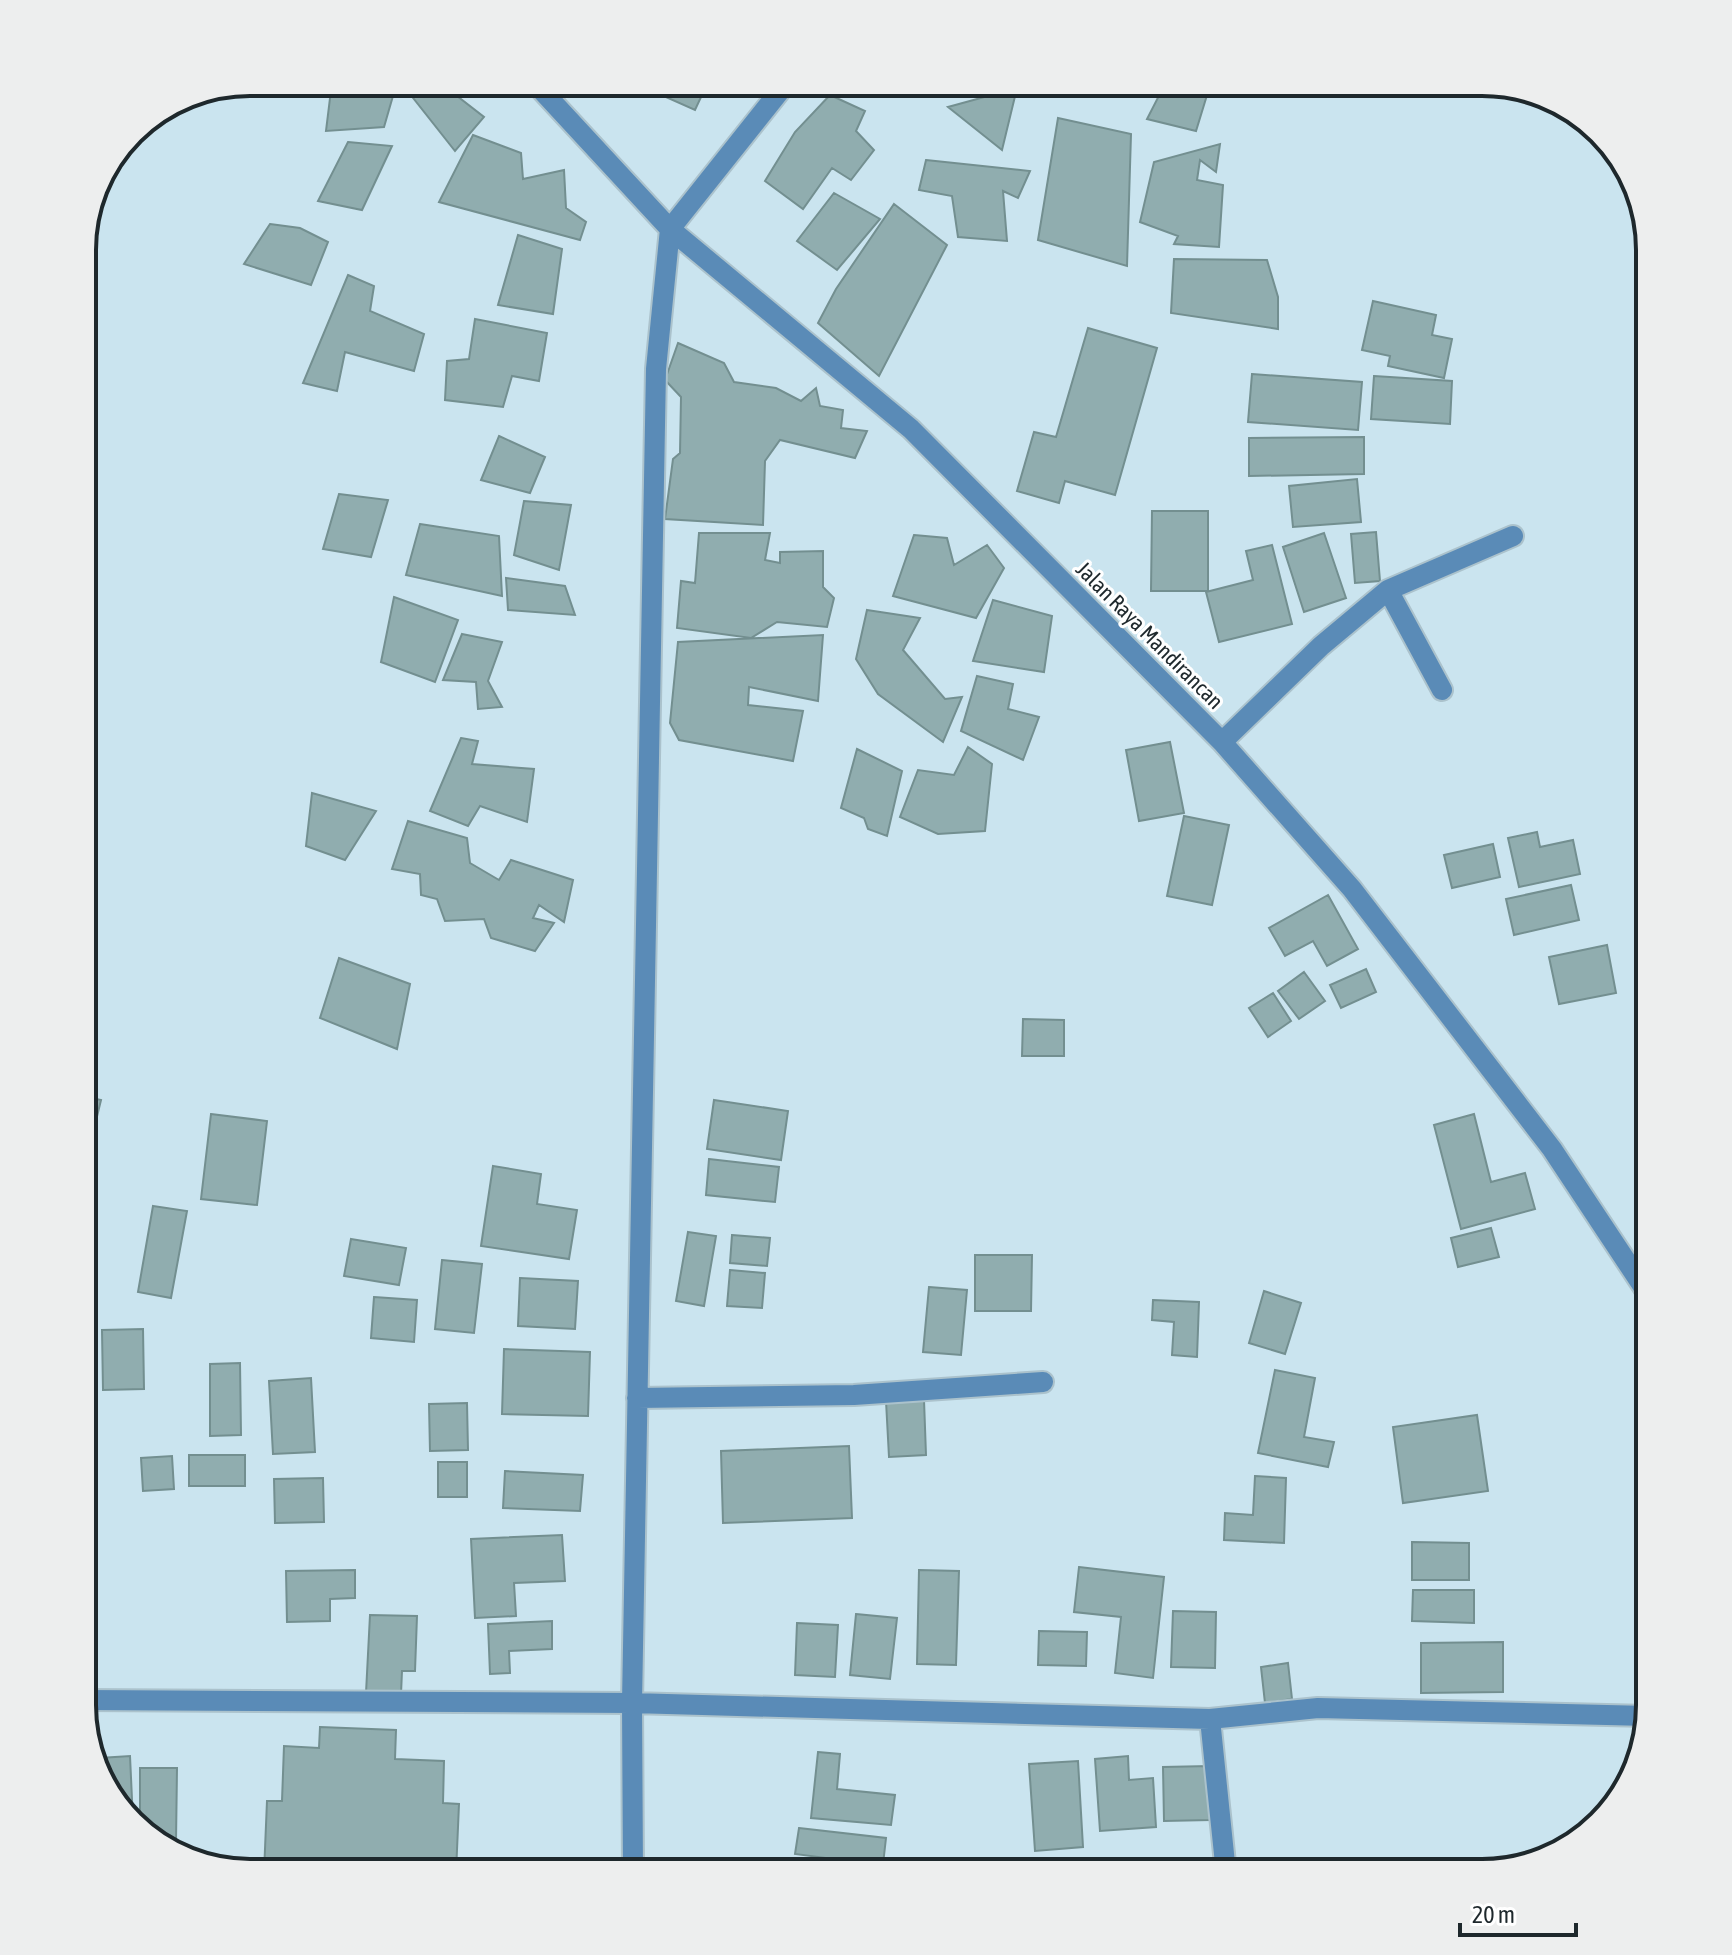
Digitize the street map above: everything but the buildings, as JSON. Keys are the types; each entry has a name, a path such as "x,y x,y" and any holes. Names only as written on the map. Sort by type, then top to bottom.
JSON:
{"street":[{"name":"Jalan Raya Mandirancan","path":"547,96 670,229 911,429 1222,742 1352,889 1552,1149 1636,1277"},
{"path":"633,1859 632,1703 656,369 670,229 776,96"},
{"path":"1222,742 1321,646 1388,590 1513,536"},
{"path":"1388,590 1442,690"},
{"path":"637,1398 854,1395 1043,1382"},
{"path":"96,1700 632,1703 1210,1719 1318,1708 1635,1716"},
{"path":"1210,1719 1225,1859"}]}
